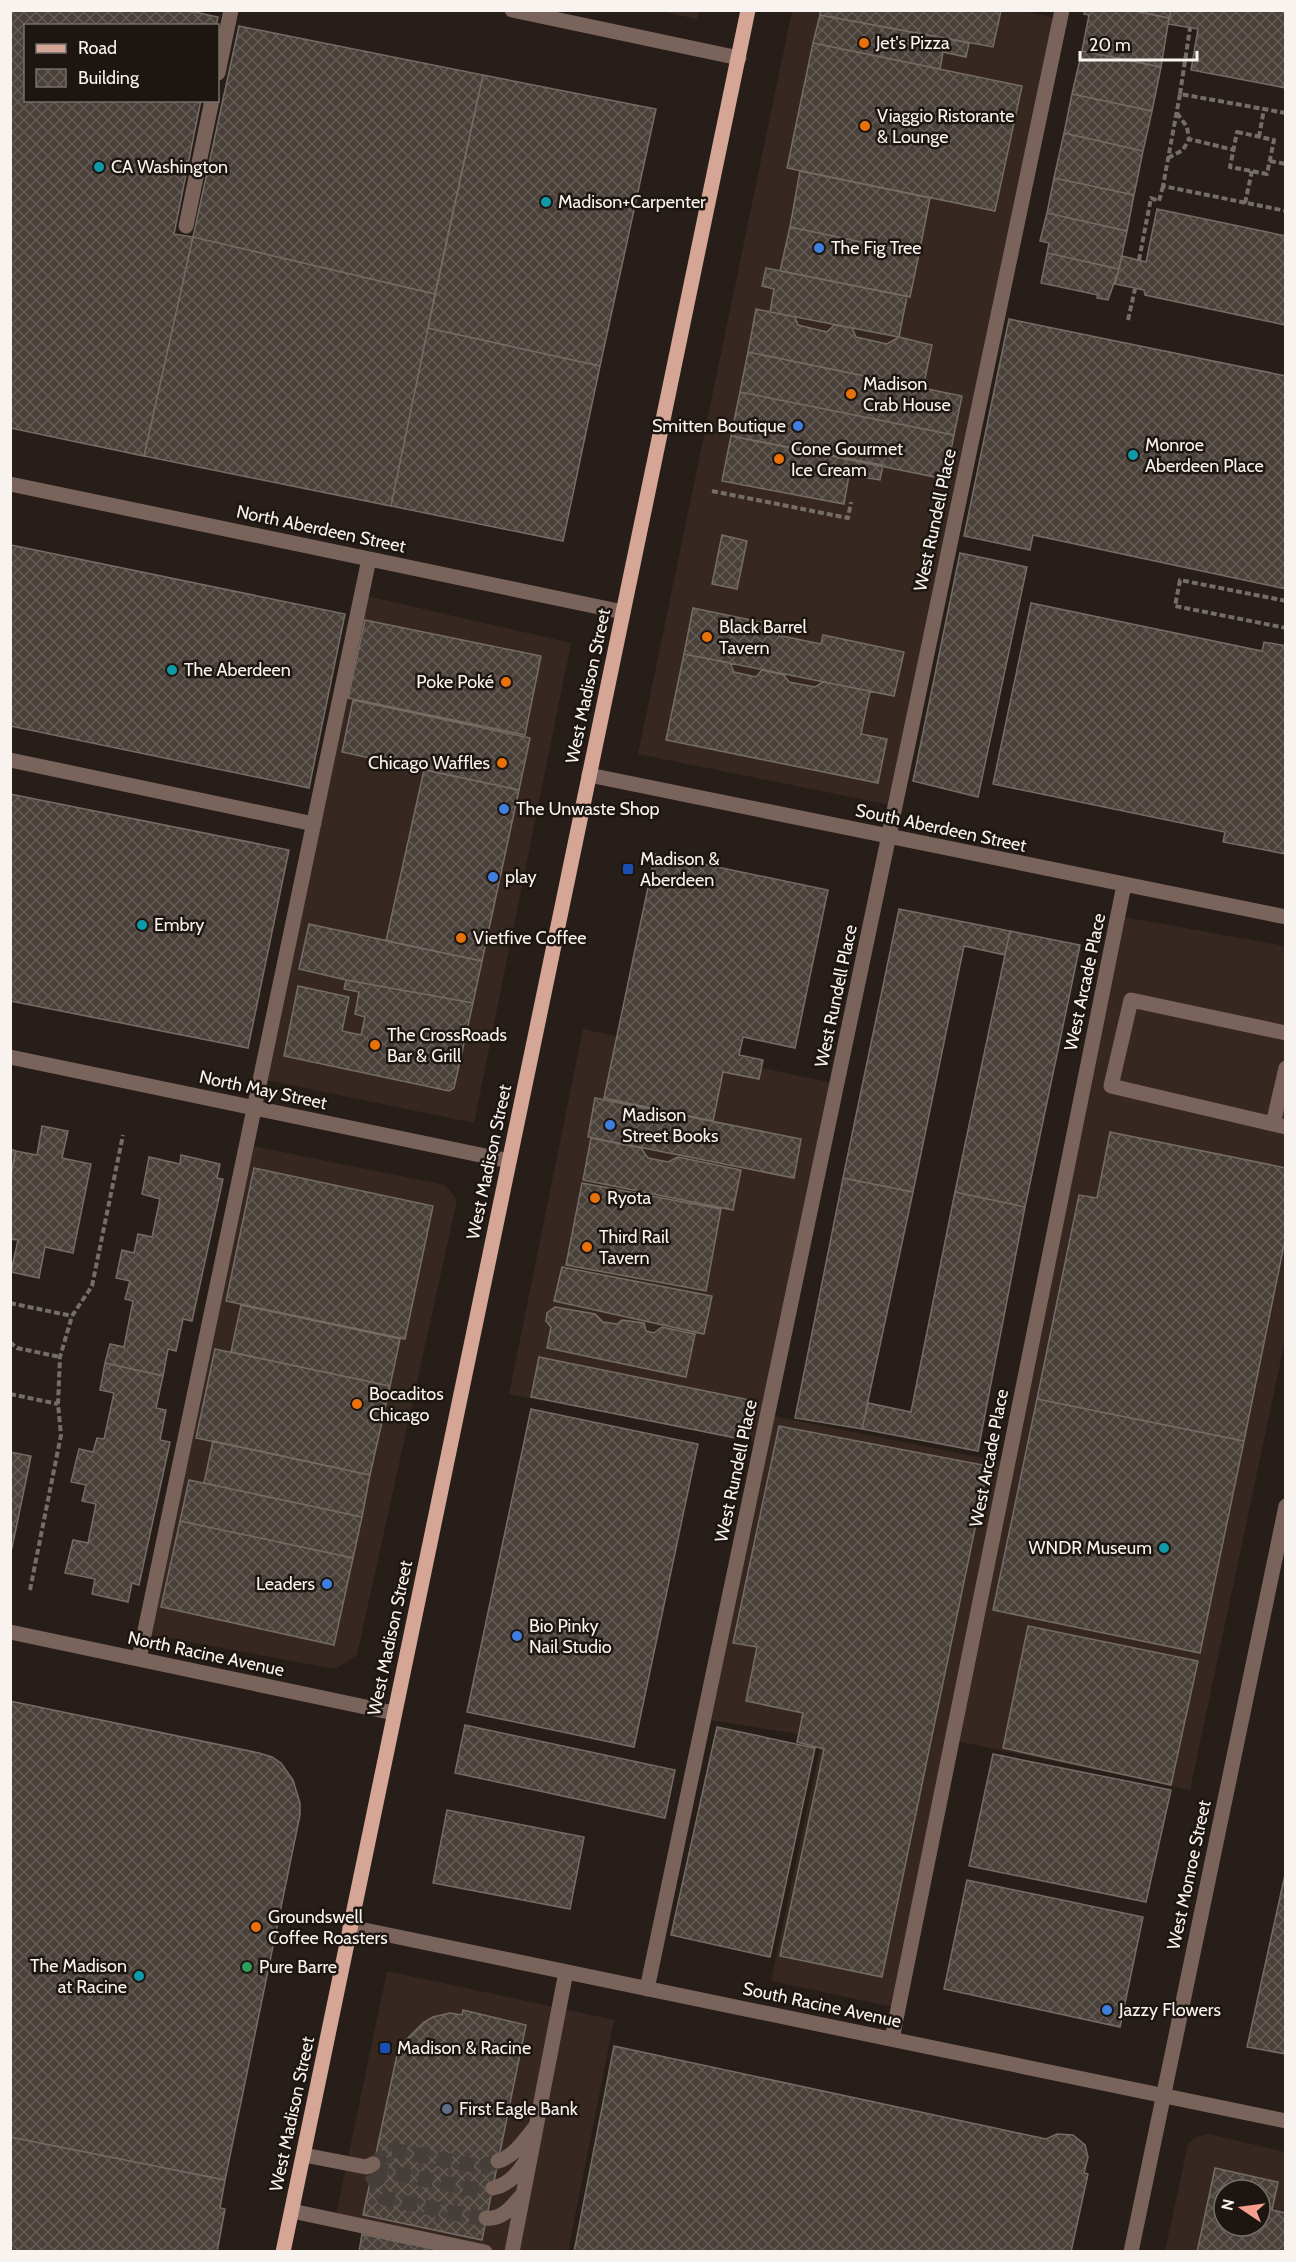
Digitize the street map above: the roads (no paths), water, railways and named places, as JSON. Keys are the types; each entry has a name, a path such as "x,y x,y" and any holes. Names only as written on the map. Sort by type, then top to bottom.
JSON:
{"main road":[{"name":"West Madison Street","path":"283,2252 748,10"}],"street":[{"path":"219,69 231,10"},
{"path":"512,10 739,58"},
{"name":"West Rundell Place","path":"648,1989 1062,10"},
{"path":"186,226 212,102"},
{"name":"North Aberdeen Street","path":"10,484 623,612"},
{"path":"139,1659 369,559"},
{"path":"10,760 314,824"},
{"name":"South Aberdeen Street","path":"589,774 1286,917"},
{"name":"West Arcade Place","path":"892,2039 1124,885"},
{"path":"1286,1033 1131,1000 1111,1086 1279,1126 1286,1068"},
{"name":"North May Street","path":"10,1057 508,1161"},
{"name":"West Monroe Street","path":"1131,2252 1286,1506"},
{"name":"North Racine Avenue","path":"10,1632 394,1713"},
{"name":"South Racine Avenue","path":"350,1927 1286,2121"},
{"path":"512,2252 567,1972"},
{"path":"498,2161 504,2160 522,2143 537,2124"},
{"path":"493,2188 502,2186 520,2172 532,2148"},
{"path":"304,2155 371,2168"},
{"path":"486,2218 494,2219 510,2210 523,2194"},
{"path":"292,2211 485,2252"}],"tunnel":[{"path":"373,2164 393,2150 482,2167 498,2161"},
{"path":"373,2169 478,2190 493,2188"},
{"path":"371,2174 384,2198 486,2218"}],"place":[{"name":"Jet's Pizza","path":"864,43"},
{"name":"Viaggio Ristorante & Lounge","path":"865,126"},
{"name":"CA Washington","path":"99,167"},
{"name":"Madison+Carpenter","path":"546,202"},
{"name":"The Fig Tree","path":"819,248"},
{"name":"Madison Crab House","path":"851,394"},
{"name":"Smitten Boutique","path":"798,426"},
{"name":"Monroe Aberdeen Place","path":"1133,455"},
{"name":"Cone Gourmet Ice Cream","path":"779,459"},
{"name":"Black Barrel Tavern","path":"707,637"},
{"name":"The Aberdeen","path":"172,670"},
{"name":"Poke Poké","path":"506,682"},
{"name":"Chicago Waffles","path":"502,763"},
{"name":"The Unwaste Shop","path":"504,809"},
{"name":"Madison & Aberdeen","path":"628,869"},
{"name":"play","path":"493,877"},
{"name":"Embry","path":"142,925"},
{"name":"Vietfive Coffee","path":"461,938"},
{"name":"The CrossRoads Bar & Grill","path":"375,1045"},
{"name":"Madison Street Books","path":"610,1125"},
{"name":"Ryota","path":"595,1198"},
{"name":"Third Rail Tavern","path":"587,1247"},
{"name":"Bocaditos Chicago","path":"357,1404"},
{"name":"WNDR Museum","path":"1164,1548"},
{"name":"Leaders","path":"327,1584"},
{"name":"Bio Pinky Nail Studio","path":"517,1636"},
{"name":"Groundswell Coffee Roasters","path":"256,1927"},
{"name":"Pure Barre","path":"247,1967"},
{"name":"The Madison at Racine","path":"139,1976"},
{"name":"Jazzy Flowers","path":"1107,2010"},
{"name":"Madison & Racine","path":"385,2048"},
{"name":"First Eagle Bank","path":"447,2109"}]}
